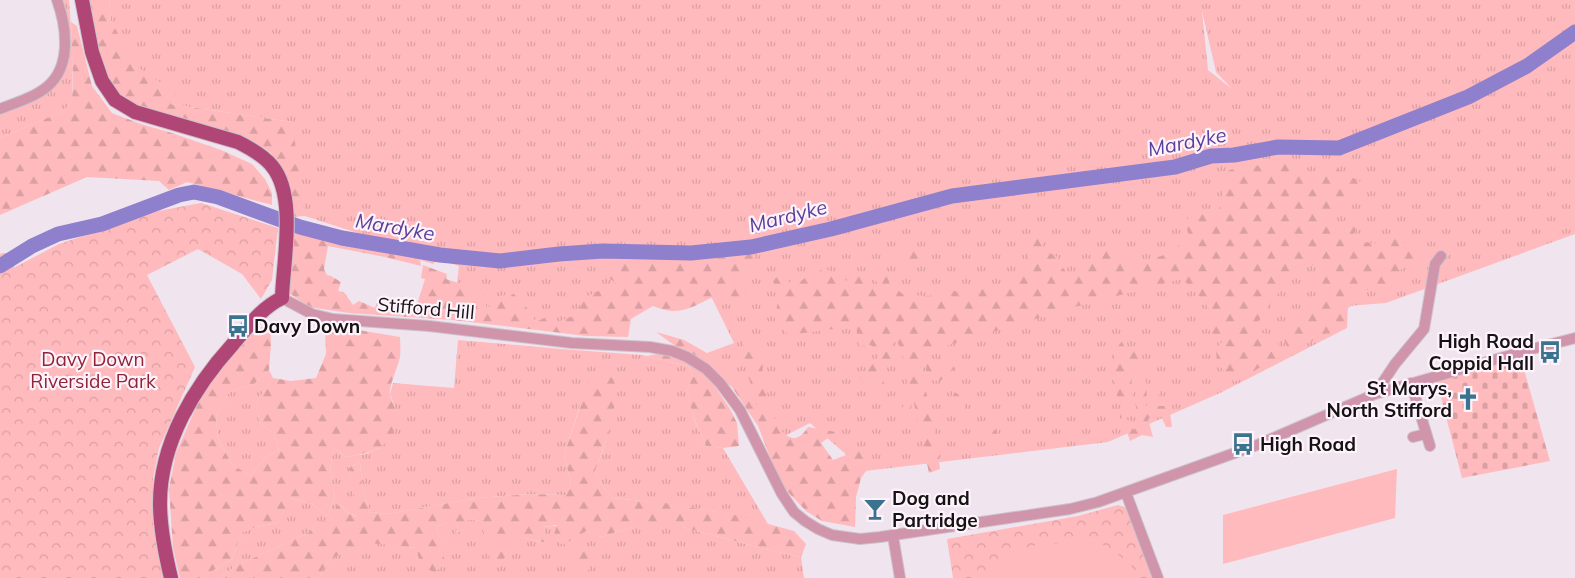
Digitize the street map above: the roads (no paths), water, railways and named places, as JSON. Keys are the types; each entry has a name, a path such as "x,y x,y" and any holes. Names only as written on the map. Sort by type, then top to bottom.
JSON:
{"main road":[{"path":"82,0 92,52 102,81 115,100 135,112 238,142 258,153 272,166 284,194 286,237 282,298 272,303 257,317 221,358 192,399 172,439 163,470 160,502 163,542 171,578"}],"street":[{"path":"0,109 38,93 52,82 60,68 65,43 62,14 58,0"},
{"path":"1375,394 1395,364 1424,329 1435,264 1441,256"},
{"name":"Stifford Hill","path":"282,298 312,314 333,319 443,328 579,344 650,347 680,353 706,369 732,397 784,498 794,512 818,529 832,535 860,539 893,536"},
{"path":"900,578 893,536 1098,502 1257,445 1375,394 1575,338"},
{"path":"1411,383 1430,446"},
{"path":"1413,437 1426,434"},
{"path":"1126,493 1158,578"}],"waterway":[{"name":"Mardyke","path":"0,266 32,246 58,234 102,224 179,195 194,192 218,197 300,227 342,238 440,255 500,261 603,251 691,253 751,247 831,229 952,196 1175,167 1211,156 1234,155 1278,147 1339,148 1468,97 1527,66 1575,32"}],"place":[{"name":"Davy Down","path":"238,326"},
{"name":"High Road Coppid Hall","path":"1550,352"},
{"name":"St Marys, North Stifford","path":"1468,399"},
{"name":"High Road","path":"1243,444"},
{"name":"Dog and Partridge","path":"875,509"}],"park label":[{"name":"Davy Down Riverside Park","path":"93,370"}]}
